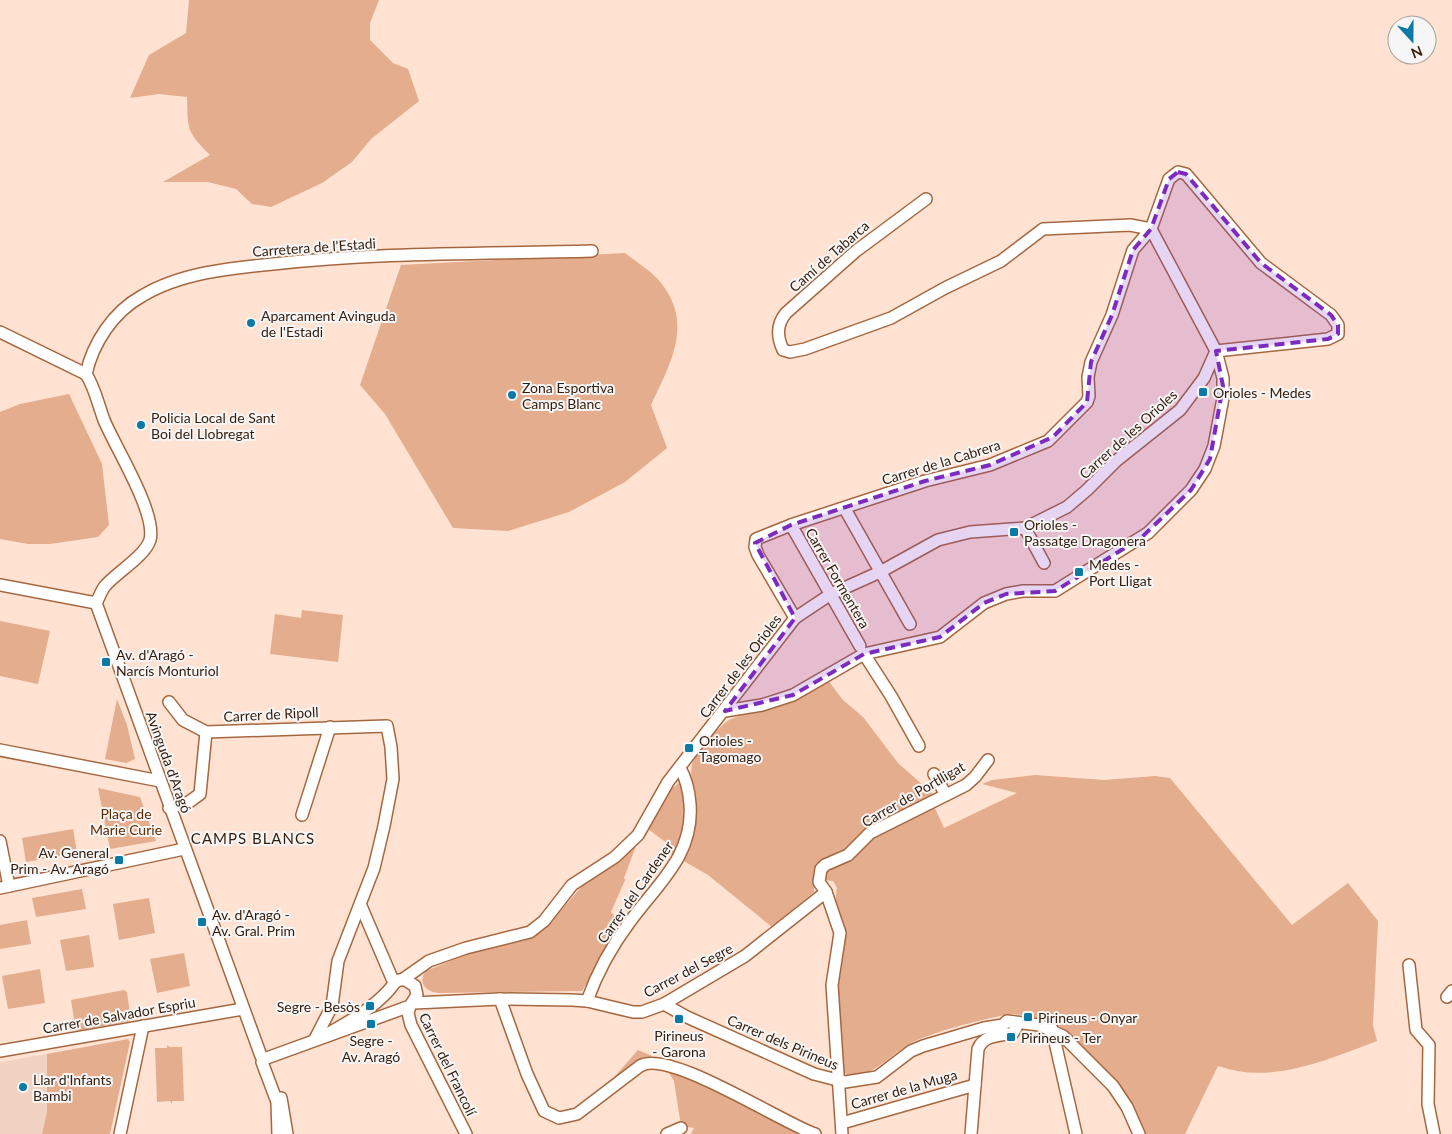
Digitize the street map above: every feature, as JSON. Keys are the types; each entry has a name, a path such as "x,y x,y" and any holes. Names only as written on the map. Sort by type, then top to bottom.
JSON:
{"street":[{"path":"725,711 762,704 793,695 862,650 940,637 984,603 1006,594 1023,591 1054,591 1148,533 1191,490 1210,459 1224,386 1222,368 1216,351 1152,229 1170,179 1178,172 1186,174 1261,263 1331,315 1338,325 1338,334 1328,339 1216,351"},
{"name":"Camí de Tabarca","path":"926,199 862,246 781,318 778,332 783,350 790,352 805,349 891,318 945,288 1001,261 1043,229 1130,225 1152,229"},
{"name":"Carrer de la Cabrera","path":"795,618 758,555 755,543 761,536 925,481 990,465 1053,437 1087,402 1091,362 1112,315 1133,250 1152,229"},
{"name":"Carretera de l'Estadi","path":"86,374 93,350 120,312 142,295 185,278 216,270 334,258 592,251"},
{"path":"0,332 86,374 92,384 104,420 145,507 151,527 150,541 105,587 96,603 0,585"},
{"name":"Carrer de les Orioles","path":"395,984 424,964 466,948 520,935 544,921 572,885 615,857 638,835 668,782 725,711 795,618 831,594 880,572 943,539 970,532 1025,528 1057,513 1078,500 1116,461 1180,410 1198,388 1216,351"},
{"path":"845,509 910,624"},
{"name":"Carrer Formentera","path":"791,525 862,650 891,696 918,746"},
{"path":"1025,528 1044,562"},
{"name":"Avinguda d'Aragó","path":"96,603 243,1009 248,1022 255,1028 283,1103 287,1134"},
{"name":"Carrer de Ripoll","path":"169,702 183,720 206,732 387,726 392,748 392,779 377,856 360,906"},
{"path":"302,815 330,727"},
{"path":"169,808 189,802 200,794 206,732"},
{"path":"0,750 160,781"},
{"name":"Carrer de Portlligat","path":"826,892 819,882 819,873 825,865 848,856 870,834 946,795 976,777 988,760"},
{"name":"Carrer del Cardener","path":"587,1001 600,967 628,924 679,858 688,841 691,818 690,797 686,779 680,768"},
{"path":"934,774 946,795"},
{"path":"0,841 5,887 184,849"},
{"path":"826,892 840,933 832,985 837,1081 842,1128"},
{"name":"Carrer del Segre","path":"265,1058 408,1006 453,1000 587,1001 633,1012 642,1012 664,1004 745,956 826,892"},
{"path":"360,906 395,984 392,1003 408,1006 416,988"},
{"path":"315,1039 332,1006 338,961 360,906"},
{"name":"Carrer de les Orioles","path":"416,988 420,972 438,959"},
{"path":"1409,965 1416,1030 1429,1047 1428,1104 1434,1134"},
{"name":"Carrer del Segre","path":"327,1034 355,1019 395,984 408,980 416,988 432,998 453,1000"},
{"path":"500,999 511,1033 541,1106 553,1117 565,1118 577,1114 640,1066 645,1063 655,1063 671,1066 728,1090 792,1125 815,1134"},
{"name":"Carrer dels Pirineus","path":"664,1004 687,1017 806,1070 845,1082 877,1076 911,1051 961,1034 1009,1028 1050,1028"},
{"name":"Carrer del Francolí","path":"408,1006 412,1025 466,1134"},
{"name":"Carrer de Salvador Espriu","path":"0,1051 243,1009"},
{"name":"Avinguda d'Aragó","path":"248,1022 246,1030 276,1116"},
{"name":"Carrer dels Pirineus","path":"1009,1028 1027,1022 1050,1028 1063,1036 1113,1086 1127,1108 1139,1134"},
{"path":"120,1134 142,1026"},
{"path":"971,1134 980,1045 986,1039 1009,1028"},
{"path":"1050,1028 1076,1134"},
{"name":"Avinguda d'Aragó","path":"265,1058 262,1062 277,1102 278,1134"},
{"name":"Carrer de la Muga","path":"842,1128 975,1085"},
{"path":"667,1134 681,1128"}],"highlighted area":[{"path":"1178,172 1186,174 1261,263 1331,315 1338,325 1338,334 1328,339 1216,351 1223,386 1210,459 1191,490 1141,538 1055,591 1006,594 984,603 940,637 864,654 793,695 725,711 795,618 755,543 791,525 925,481 990,465 1053,437 1087,402 1091,362 1112,315 1133,250 1151,229 1169,179"}],"shaded area":[{"name":"Llar d'Infants Bambi","path":"47,1054 47,1112 42,1134 0,1134 0,1062"}],"green space":[{"path":"189,0 379,0 370,23 370,40 393,63 408,69 419,101 371,139 352,162 322,183 271,207 252,204 236,189 208,182 163,182 210,155 192,135 188,124 187,97 159,94 130,98 149,55 186,33"},
{"name":"Zona Esportiva Camps Blanc","path":"625,253 649,271 661,283 671,298 676,314 676,344 651,405 667,448 625,482 569,512 508,531 453,528 385,414 360,385 401,265"},
{"path":"69,394 102,464 109,525 98,537 50,544 28,544 0,539 0,412 20,404"},
{"path":"302,610 343,615 338,662 270,654 275,614 301,618"},
{"path":"0,621 50,631 38,684 0,676"},
{"path":"828,680 842,699 863,717 898,763 933,794 853,845 815,874 814,892 772,927 708,875 682,860 690,844 694,828 695,811 691,775 692,765 702,746 729,720"},
{"path":"117,699 127,725 135,759 126,763 105,759"},
{"path":"1035,775 1104,780 1155,776 1170,778 1292,925 1348,883 1378,921 1373,1025 1377,1041 1299,1068 1258,1073 1218,1066 1185,1134 1146,1134 1122,1090 1075,1038 1055,1024 1020,1015 1011,1014 935,1033 905,1046 880,1065 861,1075 853,1076 844,1073 838,990 846,931 835,901 837,888 833,881 823,880 825,871 876,834 934,806 944,828 1017,793 982,784 992,780"},
{"path":"679,783 684,787 687,824 674,856 665,849 668,844 648,829 671,789"},
{"name":"Plaça de Marie Curie","path":"98,788 140,797 156,841 110,849"},
{"path":"73,829 77,853 26,862 22,838"},
{"path":"636,846 624,878 625,880 611,912 623,924 582,991 439,993 430,991 424,986 422,979 426,971 468,954 526,940 544,930 582,886 611,867"},
{"path":"82,889 86,909 36,917 32,898"},
{"path":"149,898 155,933 119,940 113,904"},
{"path":"27,920 31,944 0,949 0,925"},
{"path":"89,935 94,967 66,971 60,940"},
{"path":"184,953 190,986 157,993 150,959"},
{"path":"40,969 45,1003 8,1009 2,976"},
{"path":"124,990 127,992 131,1021 76,1031 71,1000"},
{"path":"128,1039 130,1042 110,1134 42,1134 47,1112 47,1054"},
{"path":"167,1045 170,1047 182,1047 184,1101 172,1101 172,1104 170,1101 157,1102 155,1048 167,1048"},
{"path":"638,1050 652,1056 639,1061 609,1083"},
{"path":"668,1071 738,1100 802,1134 691,1134 694,1128 681,1126 674,1081"}],"place":[{"name":"Aparcament Avinguda de l'Estadi","path":"251,323"},
{"name":"Orioles - Medes","path":"1203,392"},
{"name":"Zona Esportiva Camps Blanc","path":"512,395"},
{"name":"Policia Local de Sant Boi del Llobregat","path":"141,425"},
{"name":"Orioles - Passatge Dragonera","path":"1014,532"},
{"name":"Medes - Port Lligat","path":"1079,572"},
{"name":"Av. d'Aragó - Narcís Monturiol","path":"106,662"},
{"name":"Orioles - Tagomago","path":"689,748"},
{"name":"Av. General Prim - Av. Aragó","path":"119,860"},
{"name":"Av. d'Aragó - Av. Gral. Prim","path":"202,922"},
{"name":"Segre - Besòs","path":"370,1006"},
{"name":"Pirineus - Onyar","path":"1028,1017"},
{"name":"Pirineus - Garona","path":"679,1019"},
{"name":"Segre - Av. Aragó","path":"371,1024"},
{"name":"Pirineus - Ter","path":"1011,1037"},
{"name":"Llar d'Infants Bambi","path":"23,1087"}],"district":[{"name":"CAMPS BLANCS","path":"253,838"}]}
